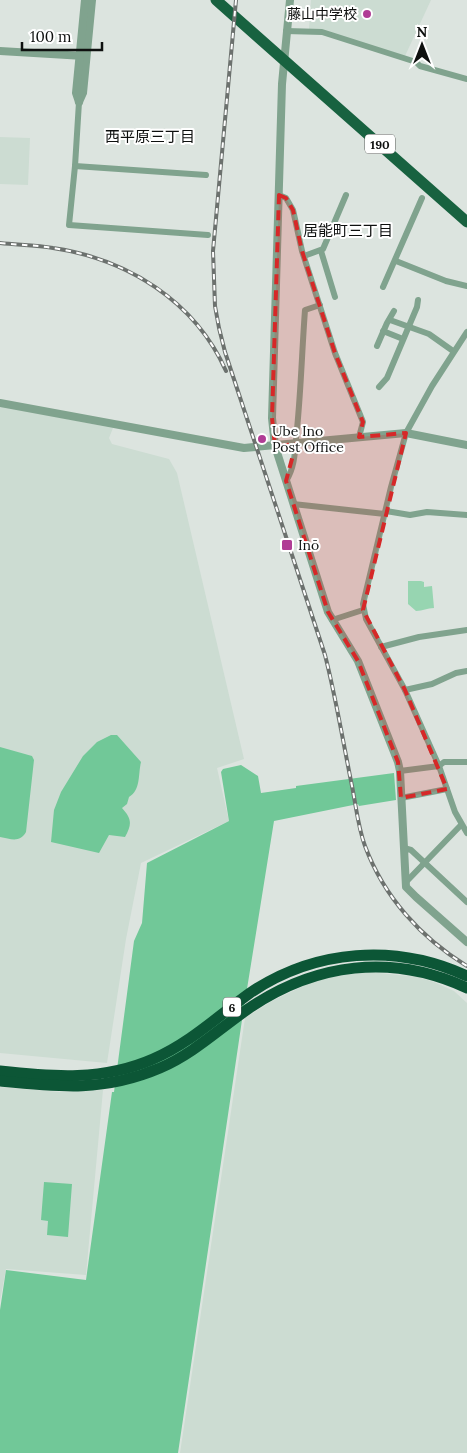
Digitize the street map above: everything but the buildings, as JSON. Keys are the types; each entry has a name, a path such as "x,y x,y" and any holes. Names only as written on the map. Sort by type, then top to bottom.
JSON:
{"highway":[{"name":"190","path":"216,0 233,11 467,222"},
{"name":"190","path":"292,64 467,212"},
{"name":"6","path":"3,1076 82,1077 105,1074 140,1064 163,1055 183,1043 268,982 301,967 330,959 359,954 394,955 437,964 467,976"},
{"name":"6","path":"3,1076 55,1086 83,1086 108,1084 145,1074 191,1051 246,1010 267,997 296,982 330,972 364,966 399,968 434,976 467,988"}],"street":[{"path":"85,0 83,93 79,102 69,225 208,235"},
{"path":"83,56 92,0"},
{"path":"290,0 282,84 272,418 275,446 324,602 332,620 358,662 398,762 406,882 409,891 467,942"},
{"path":"286,31 322,32 416,62 420,66 467,79"},
{"path":"0,51 83,56"},
{"path":"75,166 206,174"},
{"path":"279,195 286,198 291,204 304,256 335,353 363,422 360,437"},
{"path":"304,256 323,249 346,195"},
{"path":"383,287 422,198"},
{"path":"321,251 335,298"},
{"path":"396,261 446,281 467,286"},
{"path":"379,387 387,378 418,300"},
{"path":"286,481 290,475 296,444 303,368 304,310 320,305"},
{"path":"377,346 394,311"},
{"path":"390,320 429,334 453,351"},
{"path":"383,331 403,339"},
{"path":"467,332 453,351 406,433 385,512 364,604 366,618 405,690 439,766 461,824 467,833"},
{"path":"0,403 244,448 406,433 467,445"},
{"path":"293,504 410,515 427,512 467,515"},
{"path":"332,620 364,610"},
{"path":"381,647 419,637 467,630"},
{"path":"405,690 432,684 456,673 467,671"},
{"path":"400,771 439,766 444,762 467,762"},
{"path":"401,798 447,789"},
{"path":"406,882 461,824"},
{"path":"404,848 411,850 467,902"}],"highlighted area":[{"path":"279,195 286,198 293,210 302,251 335,353 363,422 359,437 406,433 363,610 405,690 447,789 401,798 398,762 358,661 328,612 286,481 296,444 275,446 272,418"}],"shaded area":[{"name":"藤山中学校","path":"311,0 431,0 405,56 309,29"},
{"path":"0,137 30,138 28,185 0,184"},
{"path":"0,406 113,428 109,438 112,444 169,459 177,473 244,759 217,768 229,821 141,863 126,939 107,1063 0,1053"},
{"path":"408,581 421,581 424,582 424,587 432,586 434,608 416,611 408,604"},
{"path":"111,735 117,735 141,762 136,790 122,808 128,815 130,822 125,837 109,835 99,853 51,842 54,810 61,792 83,756 97,742"},
{"path":"0,747 32,756 34,760 26,832 18,839 0,837"},
{"path":"241,765 258,776 261,793 296,788 296,786 394,773 396,800 359,806 358,804 274,821 242,1020 178,1453 0,1453 0,1310 6,1270 86,1280 134,941 142,923 147,863 229,821 221,772 223,769"},
{"path":"369,972 418,977 434,982 454,991 467,1003 467,1453 180,1453 245,1018 272,1001 314,981 347,974"},
{"path":"0,1087 60,1092 103,1090 86,1275 6,1269 0,1301"},
{"path":"44,1182 72,1184 68,1237 47,1235 48,1221 41,1220"}],"railway":[{"path":"236,0 213,251 215,306 219,328 225,352 325,655 365,846 382,882 406,915 434,943 467,966"},
{"path":"0,243 47,247 80,254 107,262 132,273 156,287 177,304 213,346 226,371"}],"place":[{"name":"藤山中学校","path":"367,14"},
{"name":"Ube Ino Post Office","path":"262,439"},
{"name":"Inō","path":"287,545"}],"district":[{"name":"西平原三丁目","path":"150,136"},
{"name":"居能町三丁目","path":"348,230"}]}
